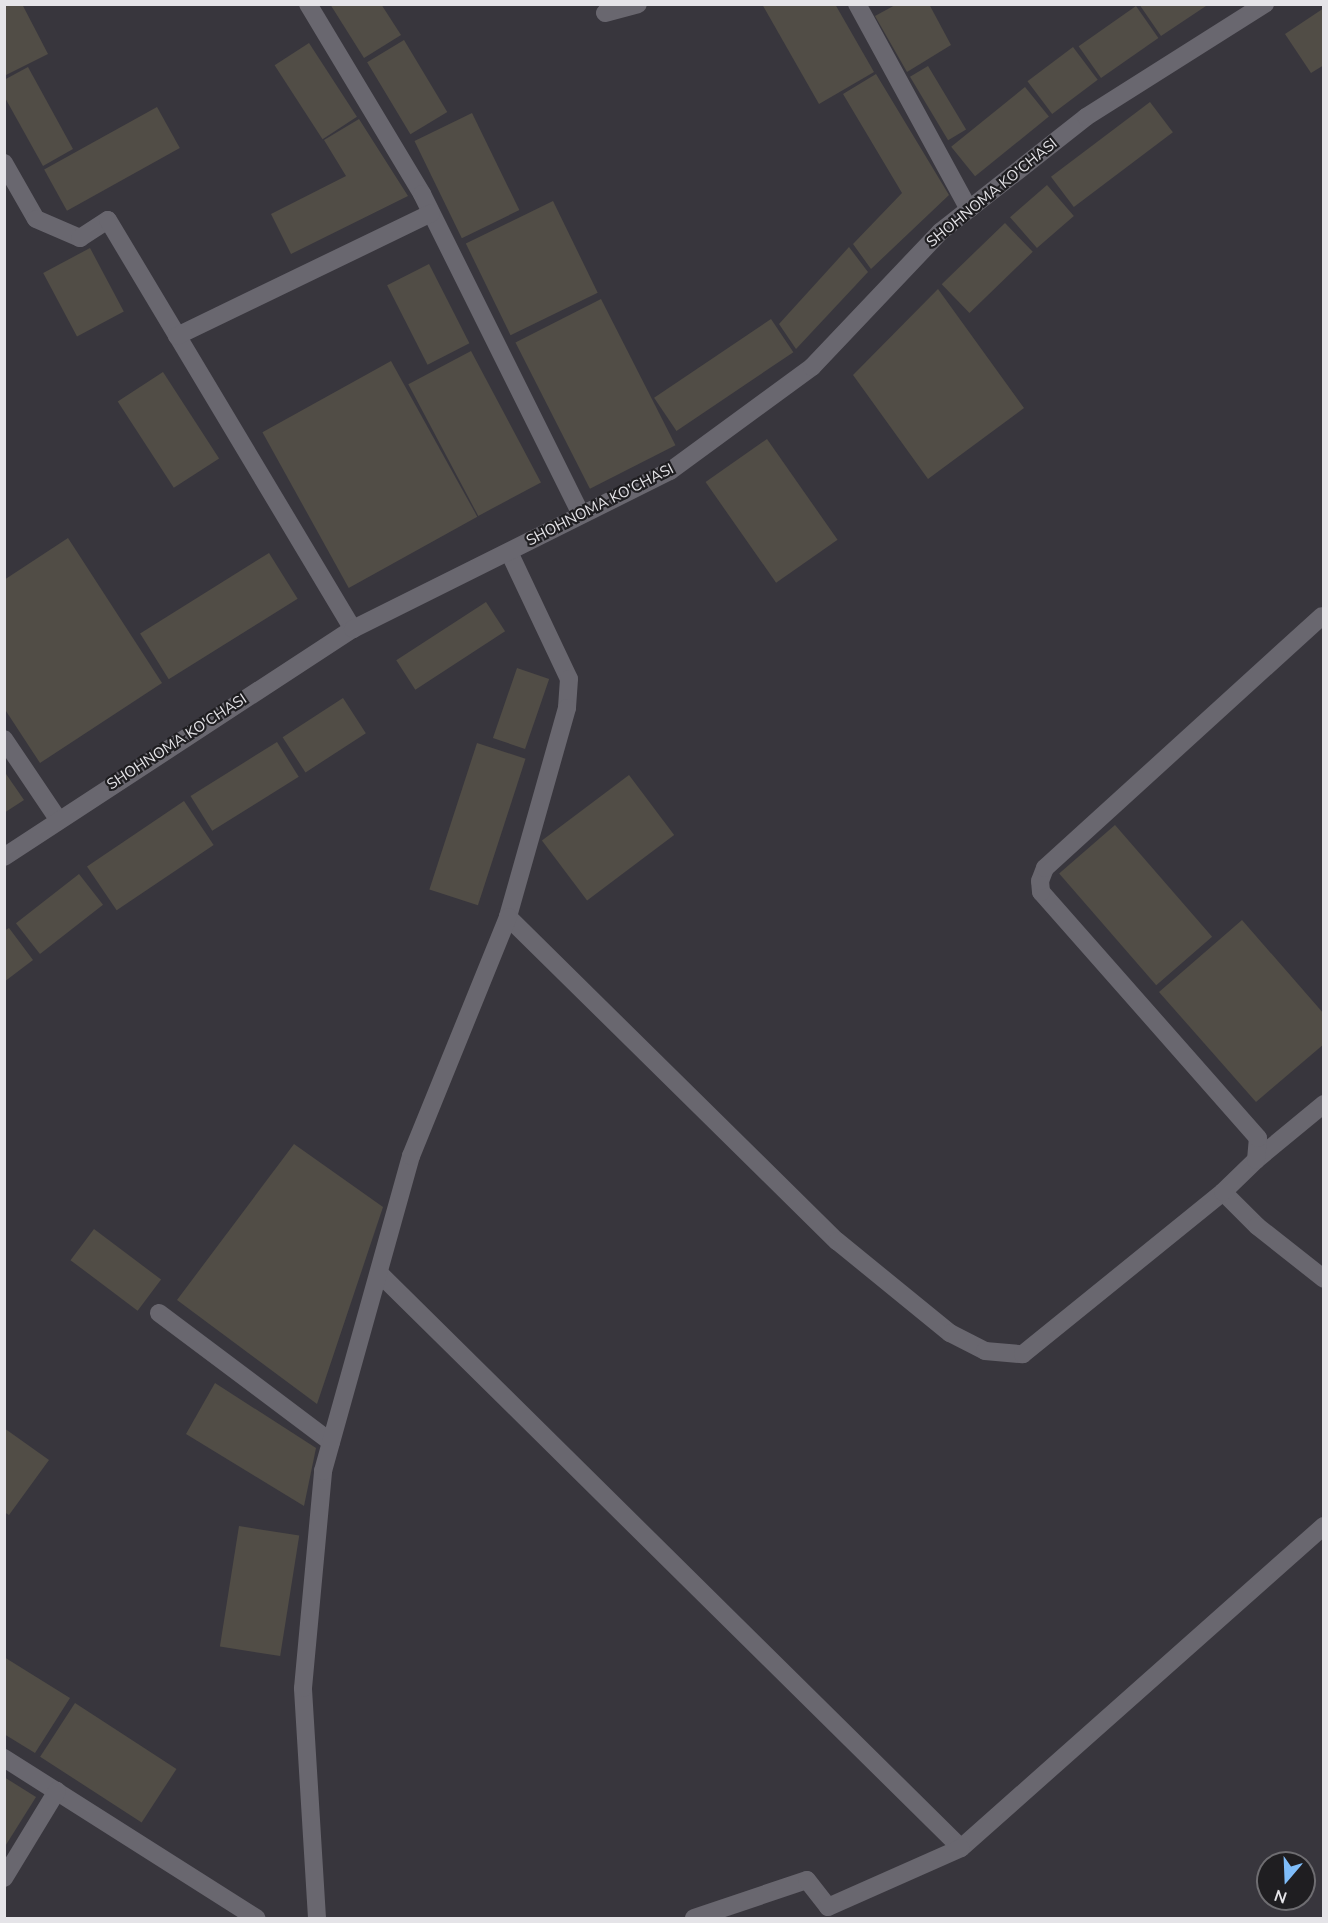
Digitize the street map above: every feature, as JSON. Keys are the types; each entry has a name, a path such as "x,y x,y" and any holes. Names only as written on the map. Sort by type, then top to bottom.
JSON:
{"street":[{"path":"308,4 432,213 581,514"},
{"path":"605,13 638,4"},
{"path":"857,4 969,210"},
{"name":"SHOHNOMA KO'CHASI","path":"4,857 58,819 353,629 670,471 812,367 940,232 1086,117 1266,4"},
{"path":"4,163 36,219 80,238 108,220 353,629"},
{"path":"177,336 432,213"},
{"path":"317,1918 303,1688 323,1471 411,1156 508,917 567,708 569,679 509,552"},
{"path":"1256,1160 1258,1138 1041,892 1040,881 1045,868 1322,616"},
{"path":"4,739 58,819"},
{"path":"508,917 837,1241 950,1333 985,1351 1023,1354 1223,1192 1256,1160 1323,1104"},
{"path":"1223,1192 1257,1226 1323,1279"},
{"path":"379,1273 961,1848"},
{"path":"159,1313 331,1442"},
{"path":"693,1918 807,1880 829,1911 961,1848 1323,1526"},
{"path":"4,1758 256,1918"},
{"path":"4,1878 57,1791"}],"building":[{"path":"4,4 22,4 48,54 4,76"},
{"path":"330,4 381,4 401,35 364,58"},
{"path":"762,4 835,4 874,72 819,104"},
{"path":"897,4 929,4 951,45 907,72 875,16"},
{"path":"1139,4 1209,4 1161,36"},
{"path":"1136,6 1158,38 1101,78 1079,46"},
{"path":"1324,8 1324,65 1311,73 1285,34"},
{"path":"404,40 447,112 410,134 367,62"},
{"path":"309,43 357,117 323,139 275,65"},
{"path":"1073,47 1098,80 1052,114 1027,81"},
{"path":"928,66 966,129 948,140 910,77"},
{"path":"28,67 73,149 43,166 4,96 4,80"},
{"path":"876,74 949,195 871,269 853,244 902,193 843,94"},
{"path":"1025,87 1049,117 975,176 951,147"},
{"path":"1150,102 1173,132 1074,207 1051,177"},
{"path":"157,107 180,148 67,211 44,170"},
{"path":"472,113 519,210 462,238 414,141"},
{"path":"359,119 408,196 291,254 271,214 346,176 324,140"},
{"path":"1047,185 1074,216 1037,248 1010,217"},
{"path":"553,201 598,293 511,335 466,244"},
{"path":"1005,223 1033,252 969,313 942,284"},
{"path":"849,247 868,272 796,349 779,324"},
{"path":"90,248 124,312 77,336 43,273"},
{"path":"429,264 469,343 428,365 387,285"},
{"path":"938,289 1024,408 928,479 853,375"},
{"path":"601,299 675,445 590,489 515,343"},
{"path":"771,319 793,352 676,431 654,398"},
{"path":"471,351 541,483 478,516 408,384"},
{"path":"391,361 477,517 349,588 262,432"},
{"path":"163,372 219,458 174,488 118,401"},
{"path":"767,439 838,540 776,583 706,482"},
{"path":"68,538 162,683 40,763 4,708 4,580"},
{"path":"269,553 298,599 169,679 140,634"},
{"path":"486,602 505,631 415,690 396,660"},
{"path":"517,668 549,679 525,749 493,738"},
{"path":"343,698 366,733 305,772 283,737"},
{"path":"277,742 299,777 212,831 190,796"},
{"path":"477,743 526,759 478,905 429,889"},
{"path":"4,771 24,800 4,813"},
{"path":"629,775 674,835 587,900 542,841"},
{"path":"184,801 214,845 117,910 87,866"},
{"path":"1115,825 1212,937 1156,985 1059,874"},
{"path":"79,874 103,905 40,954 16,923"},
{"path":"1242,920 1324,1014 1324,1044 1256,1102 1159,992"},
{"path":"9,928 33,960 4,982 4,931"},
{"path":"294,1144 383,1207 317,1404 177,1300"},
{"path":"94,1229 161,1280 138,1311 71,1260"},
{"path":"215,1383 316,1448 304,1506 186,1434"},
{"path":"4,1428 49,1460 9,1515 4,1512"},
{"path":"239,1526 299,1536 280,1656 220,1646"},
{"path":"4,1657 70,1698 35,1753 4,1734"},
{"path":"75,1703 176,1769 142,1823 40,1757"},
{"path":"4,1777 36,1797 4,1848"}]}
